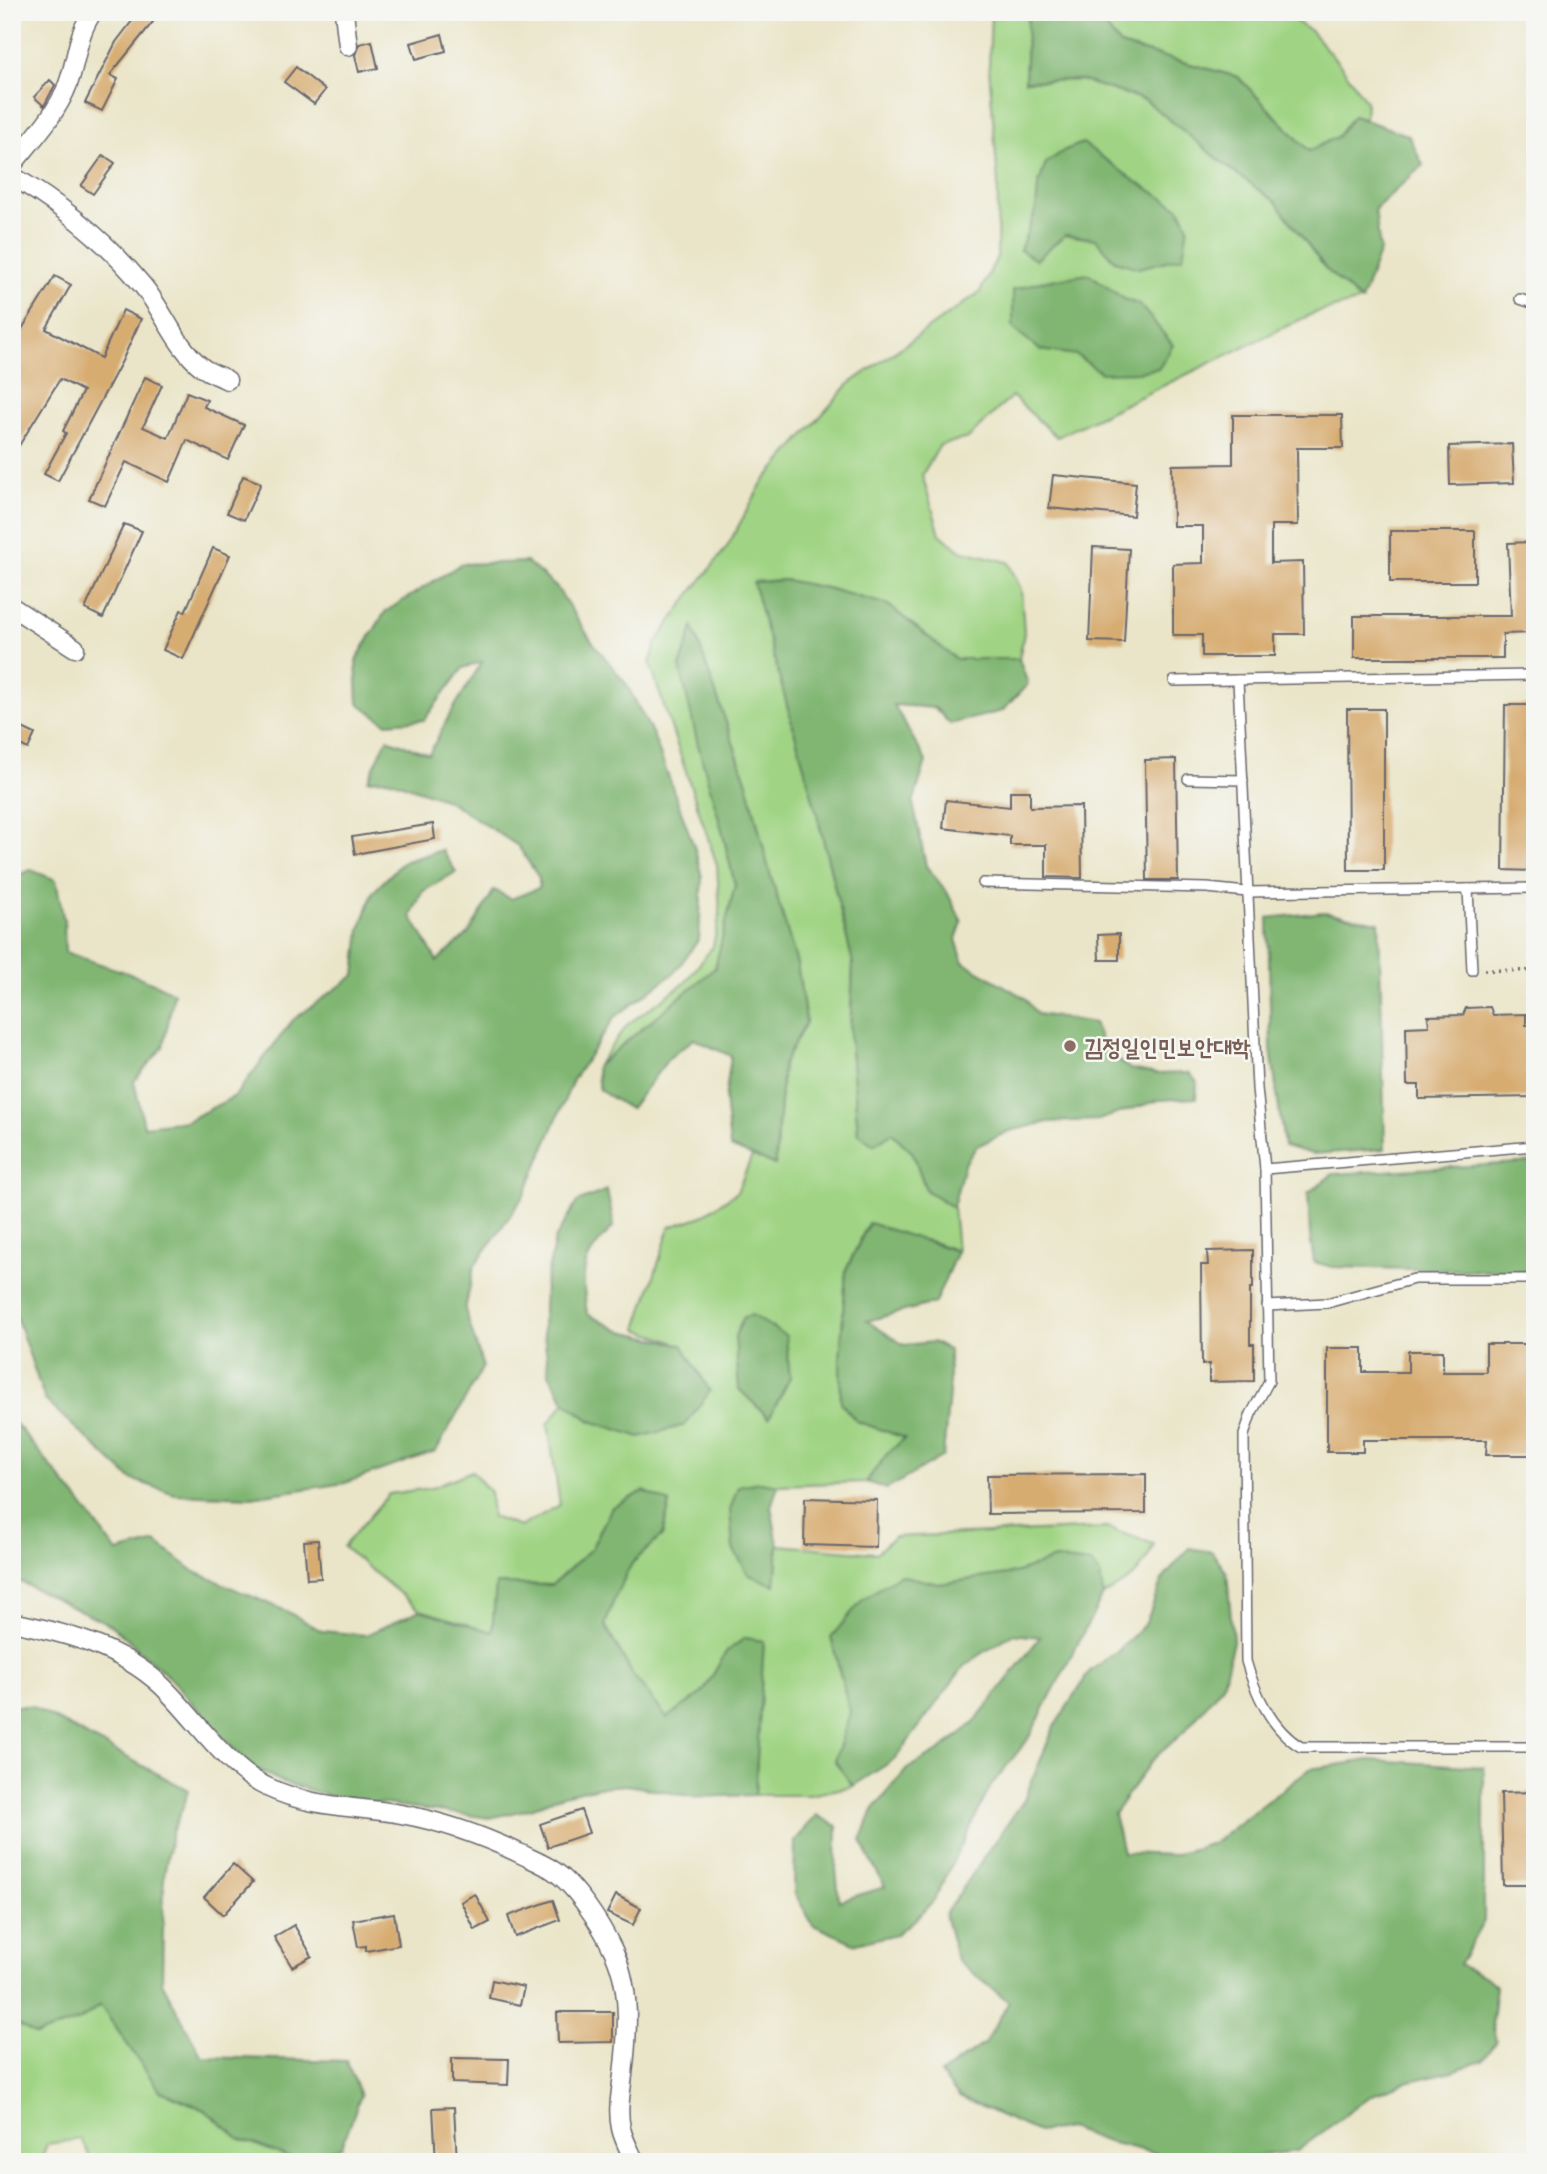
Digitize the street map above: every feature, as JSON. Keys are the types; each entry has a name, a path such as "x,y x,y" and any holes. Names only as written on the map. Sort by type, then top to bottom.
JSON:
{"street":[{"path":"12,165 56,106 68,83 85,23 93,12"},
{"path":"344,12 348,46"},
{"path":"12,176 38,191 97,236 144,288 181,346 205,369 227,380"},
{"path":"12,607 75,648"},
{"path":"12,1622 108,1649 135,1665 161,1685 237,1766 272,1790 291,1798 328,1806 400,1814 476,1833 554,1870 573,1888 612,1947 626,1991 627,2045 619,2109 621,2128 635,2162"}],"lane":[{"path":"1520,299 1535,304"},
{"path":"1174,681 1535,675"},
{"path":"1238,680 1257,1088 1265,1169 1269,1381 1251,1414 1244,1435 1246,1661 1253,1686 1272,1717 1285,1737 1301,1747 1535,1747"},
{"path":"1188,779 1242,780"},
{"path":"984,883 1207,888 1247,892 1535,888"},
{"path":"1468,889 1472,970"},
{"path":"1265,1169 1535,1146"},
{"path":"1266,1306 1327,1303 1414,1279 1535,1279"}],"path":[{"path":"1472,970 1535,971"}],"green space":[{"path":"991,12 1028,12 1025,81 1080,80 1145,100 1276,202 1326,269 1361,301 1314,313 1057,437 1012,396 968,438 940,445 922,475 940,534 959,550 1008,562 1021,589 1024,633 1019,659 956,659 888,605 785,580 754,582 816,810 853,963 850,1037 858,1133 892,1133 913,1153 926,1190 953,1207 957,1251 868,1223 846,1270 840,1361 841,1403 856,1421 905,1438 887,1454 866,1482 778,1485 759,1482 775,1585 778,1545 876,1553 894,1537 1107,1528 1154,1544 1145,1562 1134,1575 1103,1595 1100,1575 1055,1559 1014,1573 939,1584 899,1575 831,1637 850,1713 835,1761 853,1786 810,1795 755,1795 763,1641 745,1638 727,1652 703,1693 667,1718 633,1675 605,1625 632,1563 662,1536 670,1503 612,1507 591,1549 552,1585 496,1584 492,1632 420,1610 343,1547 389,1494 430,1488 472,1471 490,1492 492,1517 520,1527 560,1505 548,1424 565,1402 591,1421 682,1345 637,1329 670,1227 702,1216 737,1192 752,1156 775,1165 783,1065 806,1022 797,964 748,786 693,628 722,830 735,885 715,968 596,1067 628,1024 685,983 713,946 720,914 717,865 650,664 656,643 727,547 762,483 848,385 980,292 997,257 998,183 989,67","holes":["1135,181 1179,208 1115,261 1096,239 1064,235 1020,250 1036,210","1089,274 1124,299 1140,305 1102,373 1076,355"]},
{"path":"1028,12 1108,12 1100,19 1120,45 1238,77 1309,151 1337,137 1353,116 1408,135 1423,165 1375,209 1380,250 1361,301 1326,269 1276,202 1145,100 1080,80 1025,81"},
{"path":"1108,12 1281,12 1311,31 1342,67 1366,101 1365,120 1353,116 1337,137 1309,151 1238,77 1120,45 1100,19"},
{"path":"1083,143 1135,181 1179,208 1188,226 1183,257 1139,268 1115,261 1096,239 1065,235 1036,260 1020,250 1036,210 1038,186 1046,163 1065,150"},
{"path":"1089,274 1124,299 1140,305 1173,345 1159,368 1138,372 1102,373 1076,355 1040,350 1013,328 1013,290 1043,281"},
{"path":"527,562 557,588 591,640 627,685 653,735 695,849 702,877 699,939 675,972 615,1017 573,1080 525,1194 474,1267 465,1310 483,1367 436,1451 345,1483 251,1497 175,1494 131,1479 45,1400 12,1305 12,877 31,870 56,880 64,921 65,952 134,975 174,993 163,1047 134,1081 144,1126 187,1121 235,1096 293,1020 355,975 360,930 373,892 403,862 442,850 456,872 422,892 411,916 437,961 469,933 494,890 511,899 539,888 539,878 518,846 447,800 388,779 368,780 387,739 429,754 482,662 463,668 424,720 386,723 358,703 356,660 385,612 461,564"},
{"path":"785,580 888,605 956,659 1019,659 1028,684 1002,711 950,724 935,708 894,705 926,761 913,803 926,866 947,892 962,922 956,939 963,962 1025,998 1037,1014 1094,1023 1105,1050 1130,1069 1157,1074 1189,1073 1197,1082 1196,1098 1159,1100 1098,1120 1048,1122 1009,1131 977,1146 964,1165 953,1207 926,1190 913,1153 892,1133 873,1145 858,1133 850,1037 853,963 816,810 753,582"},
{"path":"693,627 748,786 797,964 806,1022 783,1065 775,1165 730,1147 725,1099 731,1056 694,1039 669,1058 630,1109 599,1090 596,1067 715,968 735,885 680,667"},
{"path":"1324,912 1379,922 1385,1149 1313,1154 1284,1146 1271,1049 1268,918"},
{"path":"1535,1162 1535,1272 1332,1267 1314,1262 1308,1193 1333,1174"},
{"path":"607,1190 614,1226 595,1248 586,1266 584,1285 587,1314 618,1330 682,1345 710,1391 685,1425 640,1437 591,1421 565,1402 549,1374 543,1327 545,1285 555,1239 577,1202"},
{"path":"869,1223 957,1251 935,1303 867,1321 904,1345 933,1342 949,1350 949,1394 943,1456 887,1489 866,1482 887,1454 905,1438 856,1421 841,1403 840,1361 846,1270"},
{"path":"752,1315 786,1336 790,1378 769,1418 739,1389 735,1336 744,1317"},
{"path":"12,1419 117,1552 156,1542 195,1572 286,1611 322,1631 366,1635 420,1610 492,1632 496,1584 552,1585 591,1549 612,1507 644,1491 670,1503 662,1536 632,1563 605,1625 633,1675 667,1718 703,1692 726,1652 745,1638 764,1641 755,1795 695,1797 627,1785 599,1787 563,1795 530,1809 490,1818 333,1797 280,1781 247,1764 168,1676 111,1625 12,1578"},
{"path":"759,1482 778,1485 771,1507 778,1545 775,1585 749,1575 733,1549 730,1510 738,1486"},
{"path":"1189,1548 1212,1552 1227,1573 1233,1641 1223,1685 1184,1732 1152,1760 1114,1814 1123,1853 1173,1855 1213,1843 1310,1769 1370,1760 1484,1767 1484,1921 1459,1965 1486,1977 1496,1986 1492,2022 1496,2041 1482,2061 1405,2082 1372,2095 1297,2151 1203,2162 1192,2162 1104,2141 1069,2128 1038,2132 959,2097 940,2074 985,2043 1009,2002 957,1960 945,1914 1024,1800 1054,1727 1090,1671 1118,1651 1146,1623 1162,1580"},
{"path":"1055,1559 1091,1563 1100,1575 1103,1595 1028,1739 991,1786 934,1900 916,1919 896,1934 856,1944 813,1925 794,1892 795,1841 816,1815 837,1826 836,1869 839,1901 885,1887 861,1841 873,1810 907,1769 940,1750 974,1723 1040,1637 1012,1634 965,1665 895,1759 853,1786 835,1761 850,1713 831,1637 863,1599 900,1575 939,1584 1014,1573"},
{"path":"12,1706 31,1706 188,1790 172,1832 164,1875 162,1982 202,2057 346,2061 361,2095 342,2146 296,2160 238,2138 204,2109 160,2091 100,2005 80,2020 36,2035 12,2021"},
{"path":"100,2005 160,2091 204,2109 238,2138 296,2160 196,2155 179,2162 92,2162 81,2139 47,2144 40,2162 28,2162 12,2156 12,2021 37,2035 80,2020"}],"building":[{"path":"139,12 161,12 110,75 118,79 102,111 85,103 116,42"},
{"path":"442,34 446,51 416,59 411,43"},
{"path":"372,41 378,68 359,72 355,55 359,44"},
{"path":"296,67 325,90 314,104 284,82"},
{"path":"50,80 55,85 44,106 34,97"},
{"path":"103,155 115,163 93,194 81,186"},
{"path":"55,276 71,285 46,329 101,358 123,310 141,319 122,361 58,481 44,474 66,433 63,431 83,391 60,379 12,457 12,345"},
{"path":"145,377 162,385 143,427 168,438 187,392 207,400 204,407 244,425 228,460 187,440 169,482 126,462 105,506 89,499"},
{"path":"1233,415 1342,415 1343,448 1297,448 1298,525 1271,525 1271,563 1303,562 1304,634 1275,634 1275,656 1202,656 1202,635 1173,635 1173,564 1203,563 1203,526 1173,526 1172,465 1233,464"},
{"path":"1512,444 1514,483 1450,485 1449,446"},
{"path":"1053,475 1136,483 1133,516 1049,508"},
{"path":"243,476 261,483 244,520 227,513"},
{"path":"124,524 142,531 103,618 85,609"},
{"path":"1390,531 1475,531 1475,582 1390,582"},
{"path":"1531,542 1535,633 1503,634 1503,658 1354,658 1354,616 1511,616 1508,543"},
{"path":"1093,547 1129,549 1124,642 1089,641"},
{"path":"213,548 230,555 183,659 163,650 181,610 185,612"},
{"path":"1505,705 1535,705 1535,871 1503,870"},
{"path":"1347,709 1384,709 1384,870 1348,870"},
{"path":"12,723 35,734 28,749 12,741"},
{"path":"1176,759 1178,880 1147,880 1145,760"},
{"path":"1010,791 1030,791 1030,807 1081,806 1082,878 1046,877 1046,845 1010,845 1010,836 943,828 946,800 1010,807"},
{"path":"433,824 435,839 355,854 352,837"},
{"path":"1119,934 1119,960 1099,960 1098,935"},
{"path":"1490,1007 1493,1015 1526,1014 1526,1025 1535,1025 1535,1097 1419,1099 1419,1085 1407,1085 1406,1027 1429,1026 1428,1016 1463,1015 1466,1008"},
{"path":"1253,1250 1250,1344 1254,1344 1254,1381 1209,1382 1209,1364 1202,1365 1201,1265 1208,1265 1207,1251"},
{"path":"1486,1344 1535,1344 1535,1455 1486,1455 1487,1440 1363,1440 1363,1452 1327,1452 1327,1348 1363,1348 1363,1372 1408,1372 1408,1351 1443,1351 1443,1372 1486,1372"},
{"path":"1146,1474 1146,1513 988,1514 987,1475"},
{"path":"805,1498 877,1500 876,1547 804,1545"},
{"path":"318,1540 321,1578 307,1579 304,1541"},
{"path":"1535,1792 1535,1885 1503,1885 1501,1793"},
{"path":"581,1810 589,1833 548,1847 540,1824"},
{"path":"233,1864 253,1882 223,1915 204,1897"},
{"path":"475,1894 490,1922 475,1930 461,1902"},
{"path":"616,1895 641,1908 633,1925 607,1913"},
{"path":"553,1900 560,1920 515,1937 508,1916"},
{"path":"394,1913 399,1945 366,1951 366,1946 358,1947 353,1920"},
{"path":"294,1925 312,1956 292,1967 274,1937"},
{"path":"492,1980 524,1987 520,2005 489,1998"},
{"path":"557,2012 613,2012 613,2042 558,2043"},
{"path":"452,2058 509,2059 508,2085 452,2083"},
{"path":"454,2107 457,2162 436,2162 433,2108"}],"place":[{"name":"김정일인민보안대학","path":"1070,1046"}]}
